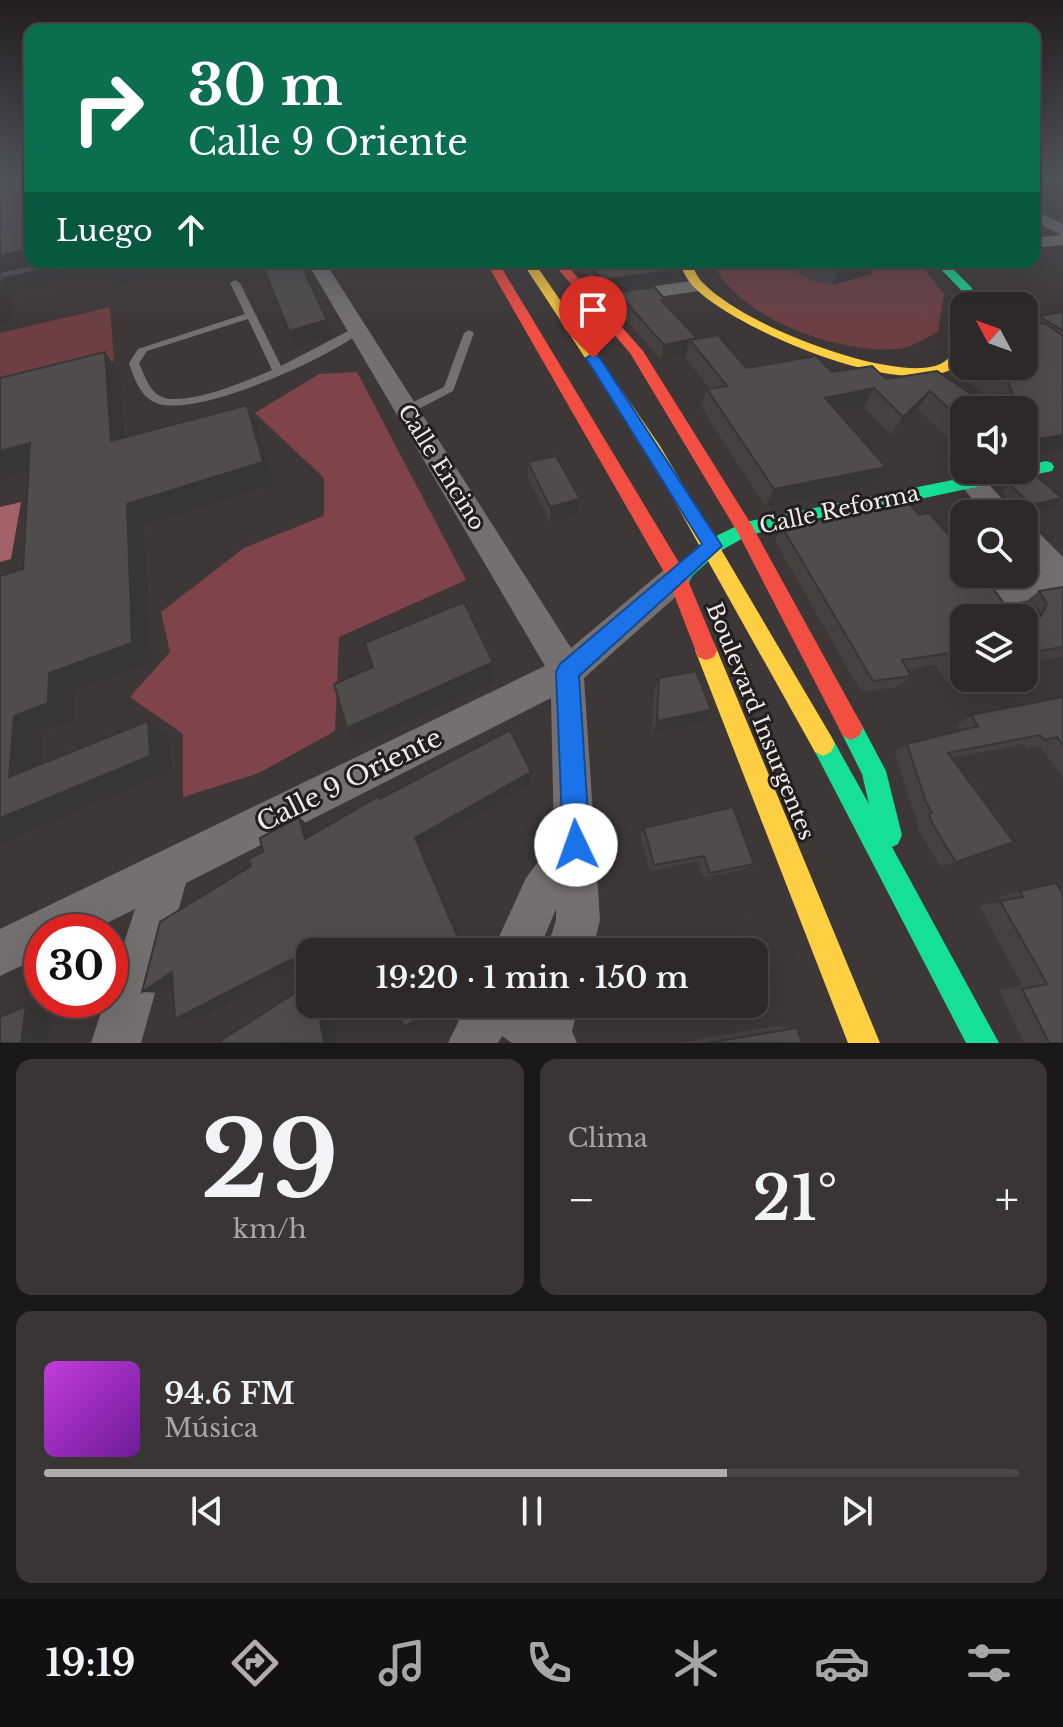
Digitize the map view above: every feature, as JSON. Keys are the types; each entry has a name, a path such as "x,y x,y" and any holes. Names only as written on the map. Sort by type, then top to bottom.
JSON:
{"street":[{"path":"1040,242 1063,240"},
{"name":"Calle Encino","path":"320,268 567,672"},
{"name":"Boulevard Insurgentes","path":"496,268 677,577 864,1043"},
{"name":"Boulevard Insurgentes","path":"532,268 713,546 983,1043"},
{"name":"Boulevard Insurgentes","path":"563,268 636,351 745,529 874,771 903,896"},
{"path":"688,268 698,286 749,323 793,342 844,358 950,378"},
{"path":"946,268 968,292"},
{"path":"593,301 698,286"},
{"path":"1038,458 1057,472"},
{"name":"Calle Reforma","path":"677,577 713,546 745,529 961,484"},
{"path":"973,484 988,500"},
{"path":"1038,551 1063,578"},
{"name":"Calle 9 Oriente","path":"0,953 567,672 677,577"},
{"path":"1000,604 991,594 1063,578"},
{"path":"567,672 578,920 573,938"},
{"path":"521,938 541,893 576,845"},
{"path":"116,1043 169,869"},
{"path":"473,1043 485,1018"},
{"path":"524,1018 549,1032"}],"lane":[{"path":"235,283 278,372"},
{"path":"251,315 143,349 134,363 146,390 162,401 192,401 278,372 358,330"},
{"path":"407,410 449,389 469,333"}],"shaded area":[{"path":"716,268 924,268 944,294 938,332 899,349 875,349 848,346 793,329 767,316 725,282"},
{"path":"110,307 114,361 0,386 0,333"},
{"path":"357,372 466,580 339,637 335,731 259,773 183,797 183,734 130,697 170,652 161,612 244,548 324,516 324,478 255,413 319,374"},
{"path":"21,502 11,559 0,562 0,507"}],"building":[{"path":"0,227 24,227 24,250 0,256"},
{"path":"24,267 50,268 3,278 0,308 0,272"},
{"path":"263,268 303,268 327,320 289,331"},
{"path":"591,268 682,269 602,280"},
{"path":"654,287 666,300 661,300 697,338 664,345 617,292"},
{"path":"1063,312 1063,331 1039,316"},
{"path":"1045,323 1063,336 1063,435 1038,439 1038,396 979,396 1013,394 1005,380 1038,380 1038,324"},
{"path":"718,335 746,368 816,356 832,372 872,366 886,379 937,371 974,396 950,396 950,410 930,391 903,417 874,388 825,398 886,467 774,489 707,389 727,386 690,340"},
{"path":"105,352 111,441 247,405 263,462 127,504 132,643 49,673 48,703 14,716 9,777 148,721 150,756 0,818 0,576 23,569 30,443 0,451 0,378"},
{"path":"556,456 580,499 550,507 528,462"},
{"path":"1038,477 1062,498 1038,503 1038,500 1026,500 1009,484 1038,484"},
{"path":"907,501 919,515 929,513 950,536 950,588 993,588 1004,604 950,604 950,653 902,660 911,676 873,681 782,527"},
{"path":"1063,587 1063,647 1038,651 1038,610 1041,616 1047,604 1039,591"},
{"path":"464,602 493,662 347,728 334,684 373,667 365,643"},
{"path":"696,671 711,710 657,721 659,678"},
{"path":"1063,697 1063,745 1057,737 1044,740 1040,735 948,753 1014,842 956,862 933,825 929,814 932,813 907,744 978,726 971,715"},
{"path":"510,730 531,772 415,838 456,938 296,938 296,966 292,959 175,1019 172,972 142,992 160,922 251,866 249,859 263,852 260,838 299,817 305,839 379,796 380,799"},
{"path":"733,807 754,864 710,873 704,856 654,865 644,828"},
{"path":"1056,883 1063,894 1063,1043 1049,1043 1022,989 1047,984 1000,901 1023,897 1020,891"},
{"path":"296,992 296,1018 320,1018 324,1043 217,1043"},
{"path":"24,1007 21,1043 0,1043 0,1017"},
{"path":"400,1018 418,1018 404,1027"},
{"path":"797,1028 802,1043 707,1043"}],"traffic: fast":[{"path":"946,268 968,292"},
{"path":"677,577 713,546 745,529 1046,467"},
{"path":"851,728 874,771 889,835"},
{"path":"823,744 983,1043"}],"traffic: slow":[{"path":"532,268 654,450 823,744"},
{"path":"688,268 698,285 722,304 749,320 818,351 890,370 922,372 950,366"},
{"path":"706,650 864,1043"}],"traffic: jam":[{"path":"496,268 677,577 706,650"},
{"path":"563,268 636,351 745,529 851,728"}],"route":[{"path":"576,845 567,672 713,546 593,358"}]}
